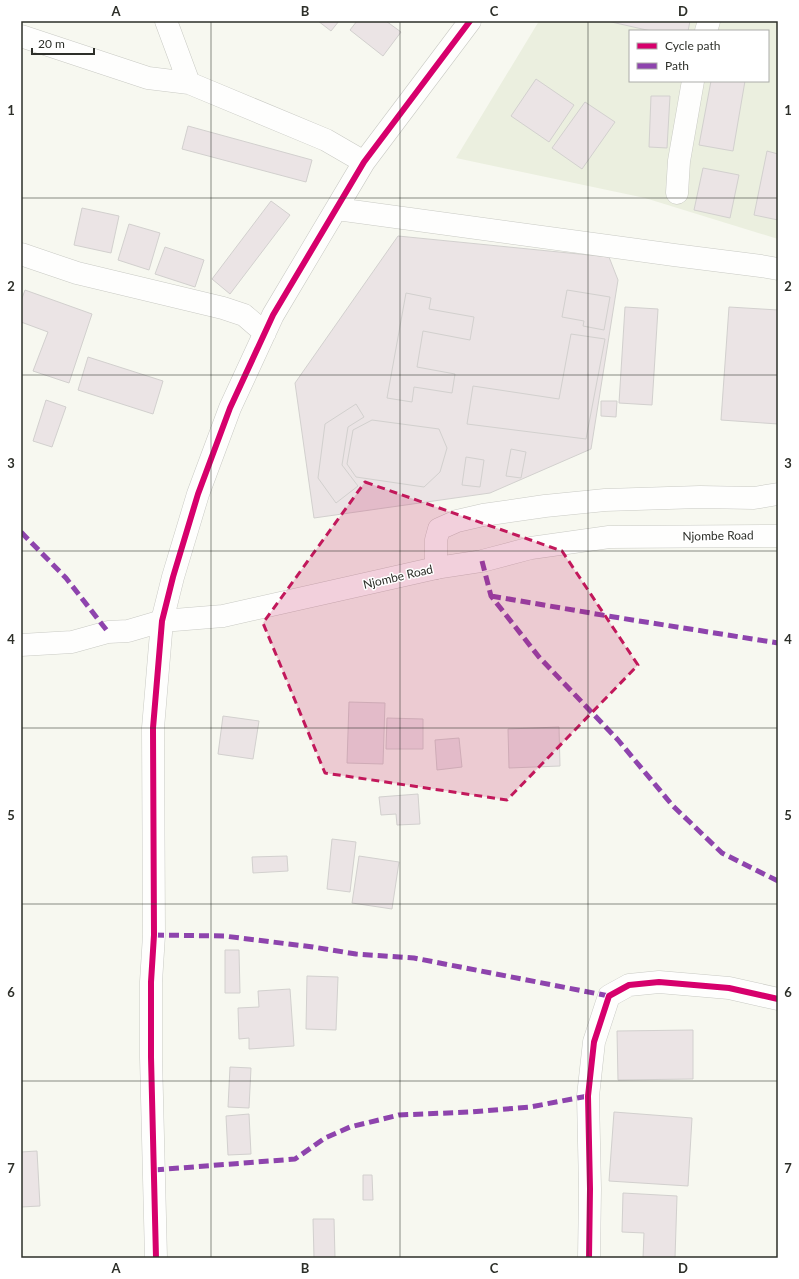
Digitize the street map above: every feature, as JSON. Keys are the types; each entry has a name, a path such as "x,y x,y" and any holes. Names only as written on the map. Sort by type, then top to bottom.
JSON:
{"main road":[{"path":"166,21 189,83"},
{"path":"156,1258 151,1057 151,982 154,935 153,728 162,621 173,577 198,494 230,408 266,333 273,315 364,162 470,21"},
{"path":"21,36 148,78 189,83 326,140 364,162"},
{"path":"677,193 679,161 693,82"},
{"path":"337,209 778,269"},
{"path":"21,254 77,273 223,308 244,316 266,333"},
{"path":"436,568 436,540 439,529 457,521 483,515 545,506 605,500 700,497 754,498 778,494"},
{"name":"Njombe Road","path":"21,645 72,642 108,632 128,630 162,621 223,616 436,568 482,561 531,548 609,537 778,536"},
{"path":"589,1258 590,1189 588,1096 594,1042 609,996 629,985 659,982 729,988 778,999"}],"highlighted area":[{"path":"365,482 562,551 638,665 507,800 325,773 263,623"}],"shaded area":[{"path":"539,21 778,21 778,239 645,198 456,158"}],"building":[{"path":"318,21 339,21 331,31"},
{"path":"357,21 386,21 401,32 383,56 350,30"},
{"path":"607,21 690,21 688,30 647,30"},
{"path":"536,79 574,105 549,142 511,116"},
{"path":"711,82 745,82 733,151 699,145"},
{"path":"651,96 670,96 667,148 649,147"},
{"path":"585,102 615,122 582,169 552,148"},
{"path":"188,126 312,160 306,182 182,149"},
{"path":"767,151 778,154 778,220 754,215"},
{"path":"703,168 739,175 730,218 694,210"},
{"path":"271,201 290,215 230,294 212,279"},
{"path":"82,208 119,216 111,253 74,245"},
{"path":"129,224 160,233 149,270 118,260"},
{"path":"398,236 609,257 618,280 591,449 490,493 314,518 295,383"},
{"path":"165,247 204,260 195,287 155,274"},
{"path":"25,290 92,314 69,383 33,371 48,332 21,322 21,301"},
{"path":"567,290 610,297 604,330 583,326 584,321 562,317"},
{"path":"406,293 431,298 429,309 474,317 470,340 423,331 417,367 455,374 452,393 414,387 412,402 387,398"},
{"path":"625,307 658,309 652,405 619,403"},
{"path":"729,307 778,310 778,424 721,420"},
{"path":"571,334 605,339 586,439 467,424 473,386 559,399"},
{"path":"88,357 163,381 153,414 78,390"},
{"path":"46,400 66,407 52,447 33,441"},
{"path":"601,401 617,401 616,417 601,416"},
{"path":"356,404 364,417 348,427 342,465 358,486 336,503 318,478 325,424"},
{"path":"372,420 439,429 447,448 440,472 424,487 356,477 347,464 353,430"},
{"path":"511,449 526,452 521,478 506,476"},
{"path":"466,457 484,460 480,487 462,485"},
{"path":"349,702 385,703 383,764 347,763"},
{"path":"223,716 259,721 253,759 218,754"},
{"path":"387,718 423,719 423,749 386,749"},
{"path":"559,727 560,766 509,768 508,729"},
{"path":"459,738 462,767 437,770 435,740"},
{"path":"418,794 420,824 397,825 396,814 381,815 379,797"},
{"path":"332,839 356,842 350,892 327,889"},
{"path":"287,856 288,871 253,873 252,857"},
{"path":"359,856 399,862 392,909 352,903"},
{"path":"225,950 239,950 240,993 225,993"},
{"path":"307,976 338,977 336,1030 306,1029"},
{"path":"290,989 294,1046 249,1049 249,1038 239,1039 238,1008 259,1007 258,991"},
{"path":"693,1030 693,1079 618,1080 617,1031"},
{"path":"230,1067 251,1068 249,1108 228,1107"},
{"path":"614,1112 692,1118 688,1186 609,1181"},
{"path":"249,1114 251,1154 228,1155 226,1116"},
{"path":"37,1151 40,1206 21,1207 21,1152"},
{"path":"363,1175 372,1175 373,1200 363,1200"},
{"path":"623,1193 677,1196 675,1258 643,1258 644,1233 622,1232"},
{"path":"313,1219 334,1219 335,1258 314,1258"}],"marked path":[{"path":"21,532 66,578 108,632"},
{"path":"482,561 491,596 539,657 618,740 673,806 722,853 778,881"},
{"path":"491,596 778,643"},
{"path":"154,935 224,936 356,954 414,958 609,996"},
{"path":"154,1170 295,1159 325,1138 350,1127 399,1115 471,1112 530,1107 588,1096"}],"cycle path":[{"path":"156,1258 151,1057 151,982 154,935 153,728 162,621 173,577 198,494 230,408 273,315 364,162 470,21"},
{"path":"589,1258 590,1189 588,1096 594,1042 609,996 629,985 659,982 729,988 778,999"}]}
